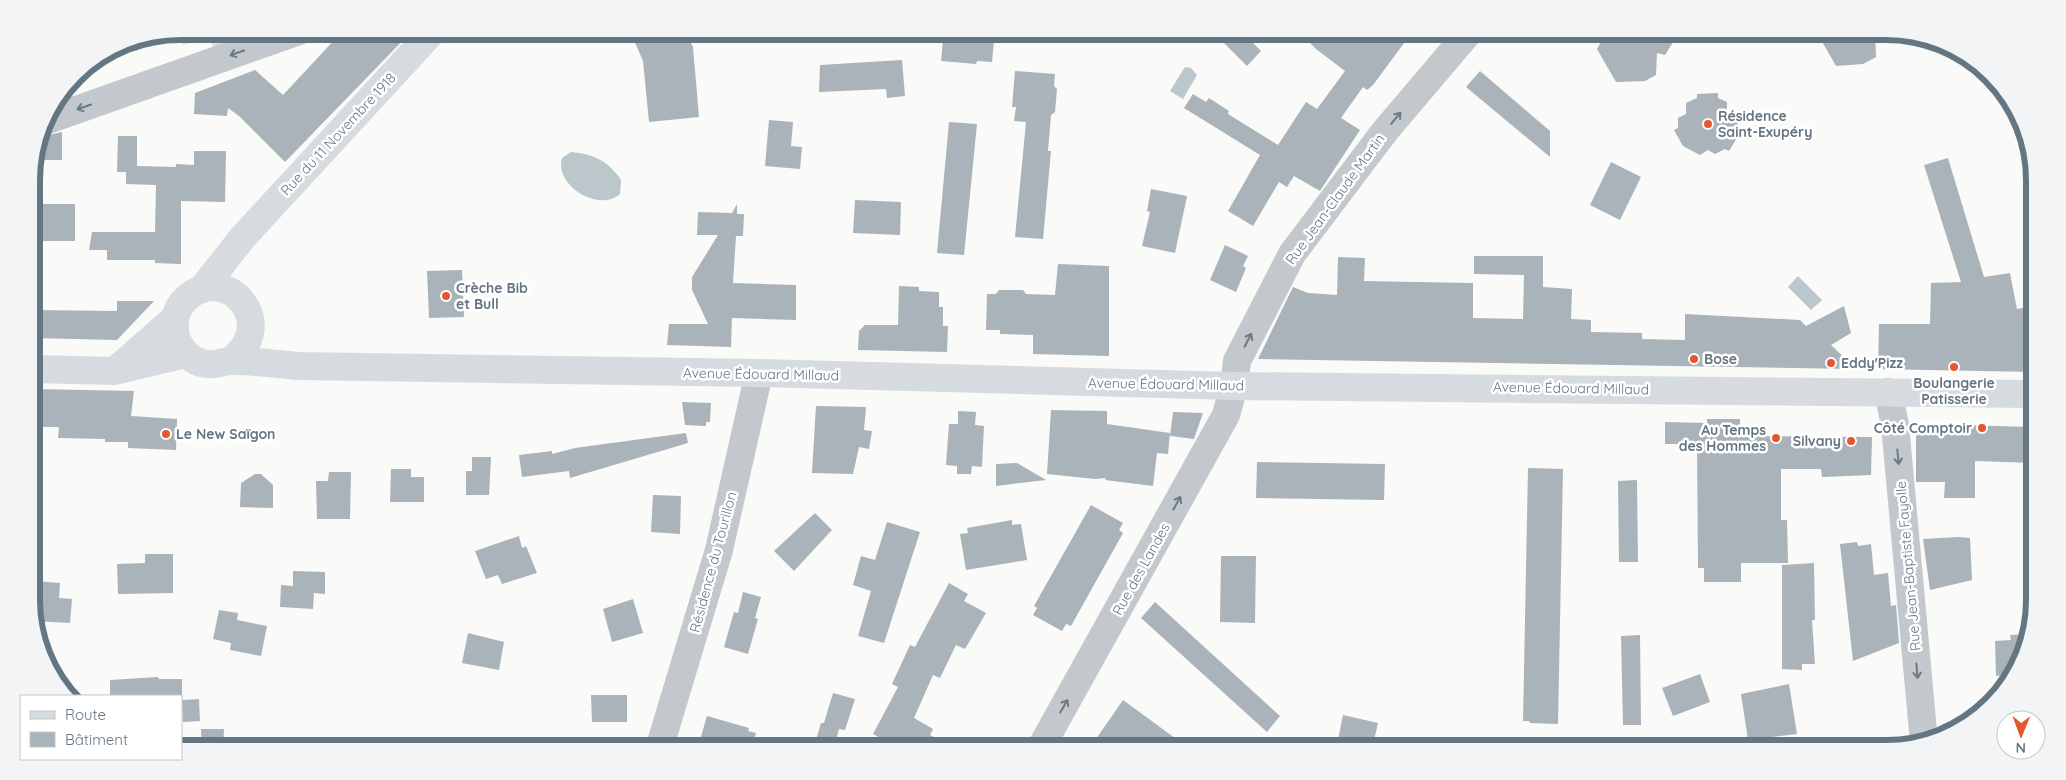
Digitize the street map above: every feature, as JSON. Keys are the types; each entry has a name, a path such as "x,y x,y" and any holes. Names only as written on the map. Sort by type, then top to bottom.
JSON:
{"main road":[{"name":"Rue du 11 Novembre 1918","path":"202,289 243,237 426,40"},
{"path":"239,297 243,237"},
{"path":"115,371 175,318 184,300 192,293 202,289 228,290 239,297 251,319 251,332 248,343 231,360 220,364 208,364 196,361 186,354 178,344 174,332 175,318"},
{"path":"251,332 298,366"},
{"path":"40,369 115,371 186,354"},
{"name":"Avenue Édouard Millaud","path":"231,360 298,366 759,373 1234,386 2026,394"}],"street":[{"path":"54,118 274,40"},
{"name":"Rue Jean-Claude Martin","path":"1234,386 1237,361 1292,254 1385,131 1462,40"},
{"name":"Résidence du Tourillon","path":"662,740 719,550 759,373"},
{"name":"Rue des Landes","path":"1045,740 1226,415 1234,386"},
{"name":"Rue Jean-Baptiste Fayolle","path":"1888,392 1896,425 1923,735"}],"shaded area":[{"path":"182,40 199,40 183,45"},
{"path":"210,40 233,40 213,47"},
{"path":"1185,67 1191,68 1197,75 1183,99 1170,91"},
{"path":"571,152 594,157 606,163 621,180 620,194 611,199 601,200 590,198 571,186 561,168 562,158"},
{"path":"1798,276 1822,300 1811,310 1788,287"}],"building":[{"path":"334,40 403,40 285,162 239,116 228,108 227,116 194,114 195,93 255,70 283,95"},
{"path":"634,40 690,40 693,47 699,117 649,122 643,61"},
{"path":"943,40 994,40 992,62 977,61 976,64 941,61"},
{"path":"1250,40 1261,51 1247,66 1222,41"},
{"path":"1307,40 1406,40 1373,85 1367,90 1363,87 1341,118 1360,130 1320,191 1294,176 1287,187 1279,182 1253,226 1228,211 1260,155 1184,108 1193,94 1206,102 1209,98 1229,111 1228,114 1278,145 1306,102 1317,109 1345,71"},
{"path":"1602,40 1674,40 1665,55 1657,53 1656,75 1645,81 1616,82 1597,49"},
{"path":"1821,40 1875,40 1876,57 1863,64 1836,66"},
{"path":"902,60 905,96 887,98 886,89 819,92 820,65"},
{"path":"1015,71 1055,74 1054,86 1057,89 1055,112 1051,115 1048,151 1051,151 1043,239 1015,237 1026,122 1014,121 1016,107 1012,107"},
{"path":"1480,71 1550,131 1550,157 1466,87"},
{"name":"Résidence Saint-Exupéry","path":"1718,93 1718,98 1727,102 1727,114 1738,119 1738,136 1729,151 1725,149 1715,154 1708,150 1700,155 1683,146 1674,130 1678,128 1678,118 1686,114 1686,103 1697,98 1697,94"},
{"path":"769,120 793,122 791,146 802,147 800,169 765,166"},
{"path":"949,122 977,124 964,255 937,253"},
{"path":"62,132 62,160 44,160 44,148 48,135"},
{"path":"118,136 137,136 137,166 176,167 176,164 194,165 194,151 226,151 225,202 181,201 181,264 155,263 155,260 107,260 107,250 89,250 92,232 155,232 156,185 126,184 126,172 117,172"},
{"path":"1948,158 1984,277 2010,273 2017,309 2026,307 2026,372 1878,369 1879,324 1930,324 1931,283 1961,282 1924,165"},
{"path":"1611,162 1641,177 1620,220 1590,205"},
{"path":"1151,189 1187,196 1175,253 1142,246 1150,212 1147,211"},
{"path":"855,200 901,202 900,235 853,233"},
{"path":"43,204 75,204 75,241 43,241"},
{"path":"737,204 737,214 744,214 743,236 736,236 733,283 796,285 796,320 732,318 731,347 667,345 669,324 708,324 692,290 692,277 718,235 697,235 698,212 732,213"},
{"path":"1225,245 1248,256 1243,266 1246,268 1236,292 1210,280"},
{"path":"1474,256 1543,256 1543,287 1572,289 1571,319 1591,320 1591,332 1642,333 1642,339 1685,340 1685,314 1800,320 1806,326 1844,306 1851,333 1831,345 1856,369 1258,359 1293,287 1308,293 1337,295 1338,257 1365,258 1364,281 1473,283 1473,318 1523,319 1524,275 1474,274"},
{"path":"1058,264 1109,266 1109,356 1033,354 1033,335 1000,334 1000,330 986,330 987,294 996,294 999,290 1023,290 1026,294 1055,295"},
{"name":"Crèche Bib et Bull","path":"462,270 464,317 429,318 427,271"},
{"path":"899,286 919,287 919,291 939,292 939,307 943,307 943,326 948,326 947,352 858,350 859,331 865,325 898,325"},
{"path":"117,301 154,301 117,340 40,338 40,310 117,311"},
{"path":"40,389 134,391 131,416 177,419 176,450 128,448 128,442 105,442 105,439 58,438 59,427 40,427"},
{"path":"682,402 711,403 710,422 706,422 706,426 685,425"},
{"path":"816,406 866,407 864,430 872,431 869,449 859,447 853,474 812,473"},
{"path":"1051,410 1107,411 1107,424 1170,433 1168,454 1157,453 1153,486 1105,480 1106,478 1095,479 1047,474"},
{"path":"958,411 976,412 975,425 984,426 982,467 972,466 971,474 957,474 957,466 946,465 949,424 958,424"},
{"path":"1173,412 1203,413 1194,439 1170,436"},
{"path":"1707,419 1740,419 1740,436 1872,437 1871,475 1822,477 1821,469 1781,469 1781,520 1787,520 1788,563 1741,563 1741,582 1704,582 1704,568 1698,568 1697,444 1665,444 1665,422 1707,423"},
{"path":"1916,424 2026,427 2026,463 1975,461 1975,498 1944,498 1945,482 1916,482"},
{"path":"686,433 688,443 570,478 569,471 522,477 519,455 552,451 552,454 575,448"},
{"path":"472,457 491,457 489,495 466,495 466,471 472,471"},
{"path":"1257,462 1385,464 1384,500 1256,498"},
{"path":"1017,463 1046,480 996,486 996,464"},
{"path":"1528,468 1563,469 1558,724 1523,721"},
{"path":"391,469 411,469 411,477 424,477 424,502 390,502"},
{"path":"329,472 351,472 350,519 317,519 316,481 328,481"},
{"path":"255,474 261,474 273,485 273,508 240,507 241,483"},
{"path":"1637,480 1638,562 1619,562 1618,481"},
{"path":"653,495 681,496 680,534 651,532"},
{"path":"1091,505 1123,523 1119,530 1123,533 1071,626 1066,624 1062,631 1033,615 1037,608 1034,606"},
{"path":"815,513 832,530 794,571 774,551"},
{"path":"1012,520 1012,525 1021,524 1027,560 966,570 960,534 968,533 967,528"},
{"path":"887,522 920,532 884,643 858,636 871,591 853,585 861,556 875,560"},
{"path":"519,536 522,548 526,546 537,573 502,584 498,575 486,579 475,551"},
{"path":"1970,538 1972,580 1930,590 1923,539"},
{"path":"1857,542 1858,546 1871,544 1874,575 1888,573 1891,606 1896,605 1899,643 1853,661 1840,544"},
{"path":"145,554 173,554 173,593 118,594 117,564 145,563"},
{"path":"1221,556 1256,556 1255,623 1220,622"},
{"path":"1814,563 1815,620 1812,620 1815,664 1802,664 1802,670 1782,669 1782,565"},
{"path":"293,571 325,572 325,594 314,593 313,609 280,607 281,585 293,586"},
{"path":"40,581 60,583 59,598 72,599 70,623 42,621"},
{"path":"949,583 968,594 964,601 986,613 965,649 956,645 940,678 933,675 914,718 933,729 930,735 939,740 884,740 873,734 898,687 892,684 910,645 915,647"},
{"path":"743,592 761,597 755,618 758,619 748,654 724,647 734,612 738,613"},
{"path":"633,599 643,633 612,642 603,609"},
{"path":"1155,602 1280,716 1267,732 1141,618"},
{"path":"219,610 238,613 237,620 267,626 261,656 230,650 231,643 213,639"},
{"path":"468,633 504,642 499,670 462,663"},
{"path":"2021,634 2019,645 2004,676 1996,676 1995,641 2011,640 2010,635"},
{"path":"1640,635 1641,725 1623,725 1621,636"},
{"path":"1700,674 1710,702 1673,716 1662,688"},
{"path":"158,677 159,679 182,679 182,695 110,695 110,680"},
{"path":"1789,684 1797,734 1748,740 1741,694"},
{"path":"833,693 855,699 845,730 839,729 836,740 816,740 821,723 824,723"},
{"path":"591,695 627,695 627,722 592,722"},
{"path":"199,699 200,721 183,722 182,700"},
{"path":"1123,700 1178,740 1095,740"},
{"path":"1343,715 1378,723 1374,740 1338,740"},
{"path":"707,716 749,728 748,731 756,733 754,740 700,740"},
{"path":"201,729 224,729 223,740 202,740"}],"place":[{"name":"Résidence Saint-Exupéry","path":"1708,124"},
{"name":"Crèche Bib et Bull","path":"446,296"},
{"name":"Bose","path":"1694,359"},
{"name":"Eddy'Pizz","path":"1831,363"},
{"name":"Boulangerie Patisserie","path":"1954,367"},
{"name":"Côté Comptoir","path":"1982,428"},
{"name":"Le New Saïgon","path":"166,434"},
{"name":"Au Temps des Hommes","path":"1776,438"},
{"name":"Silvany","path":"1851,441"}]}
